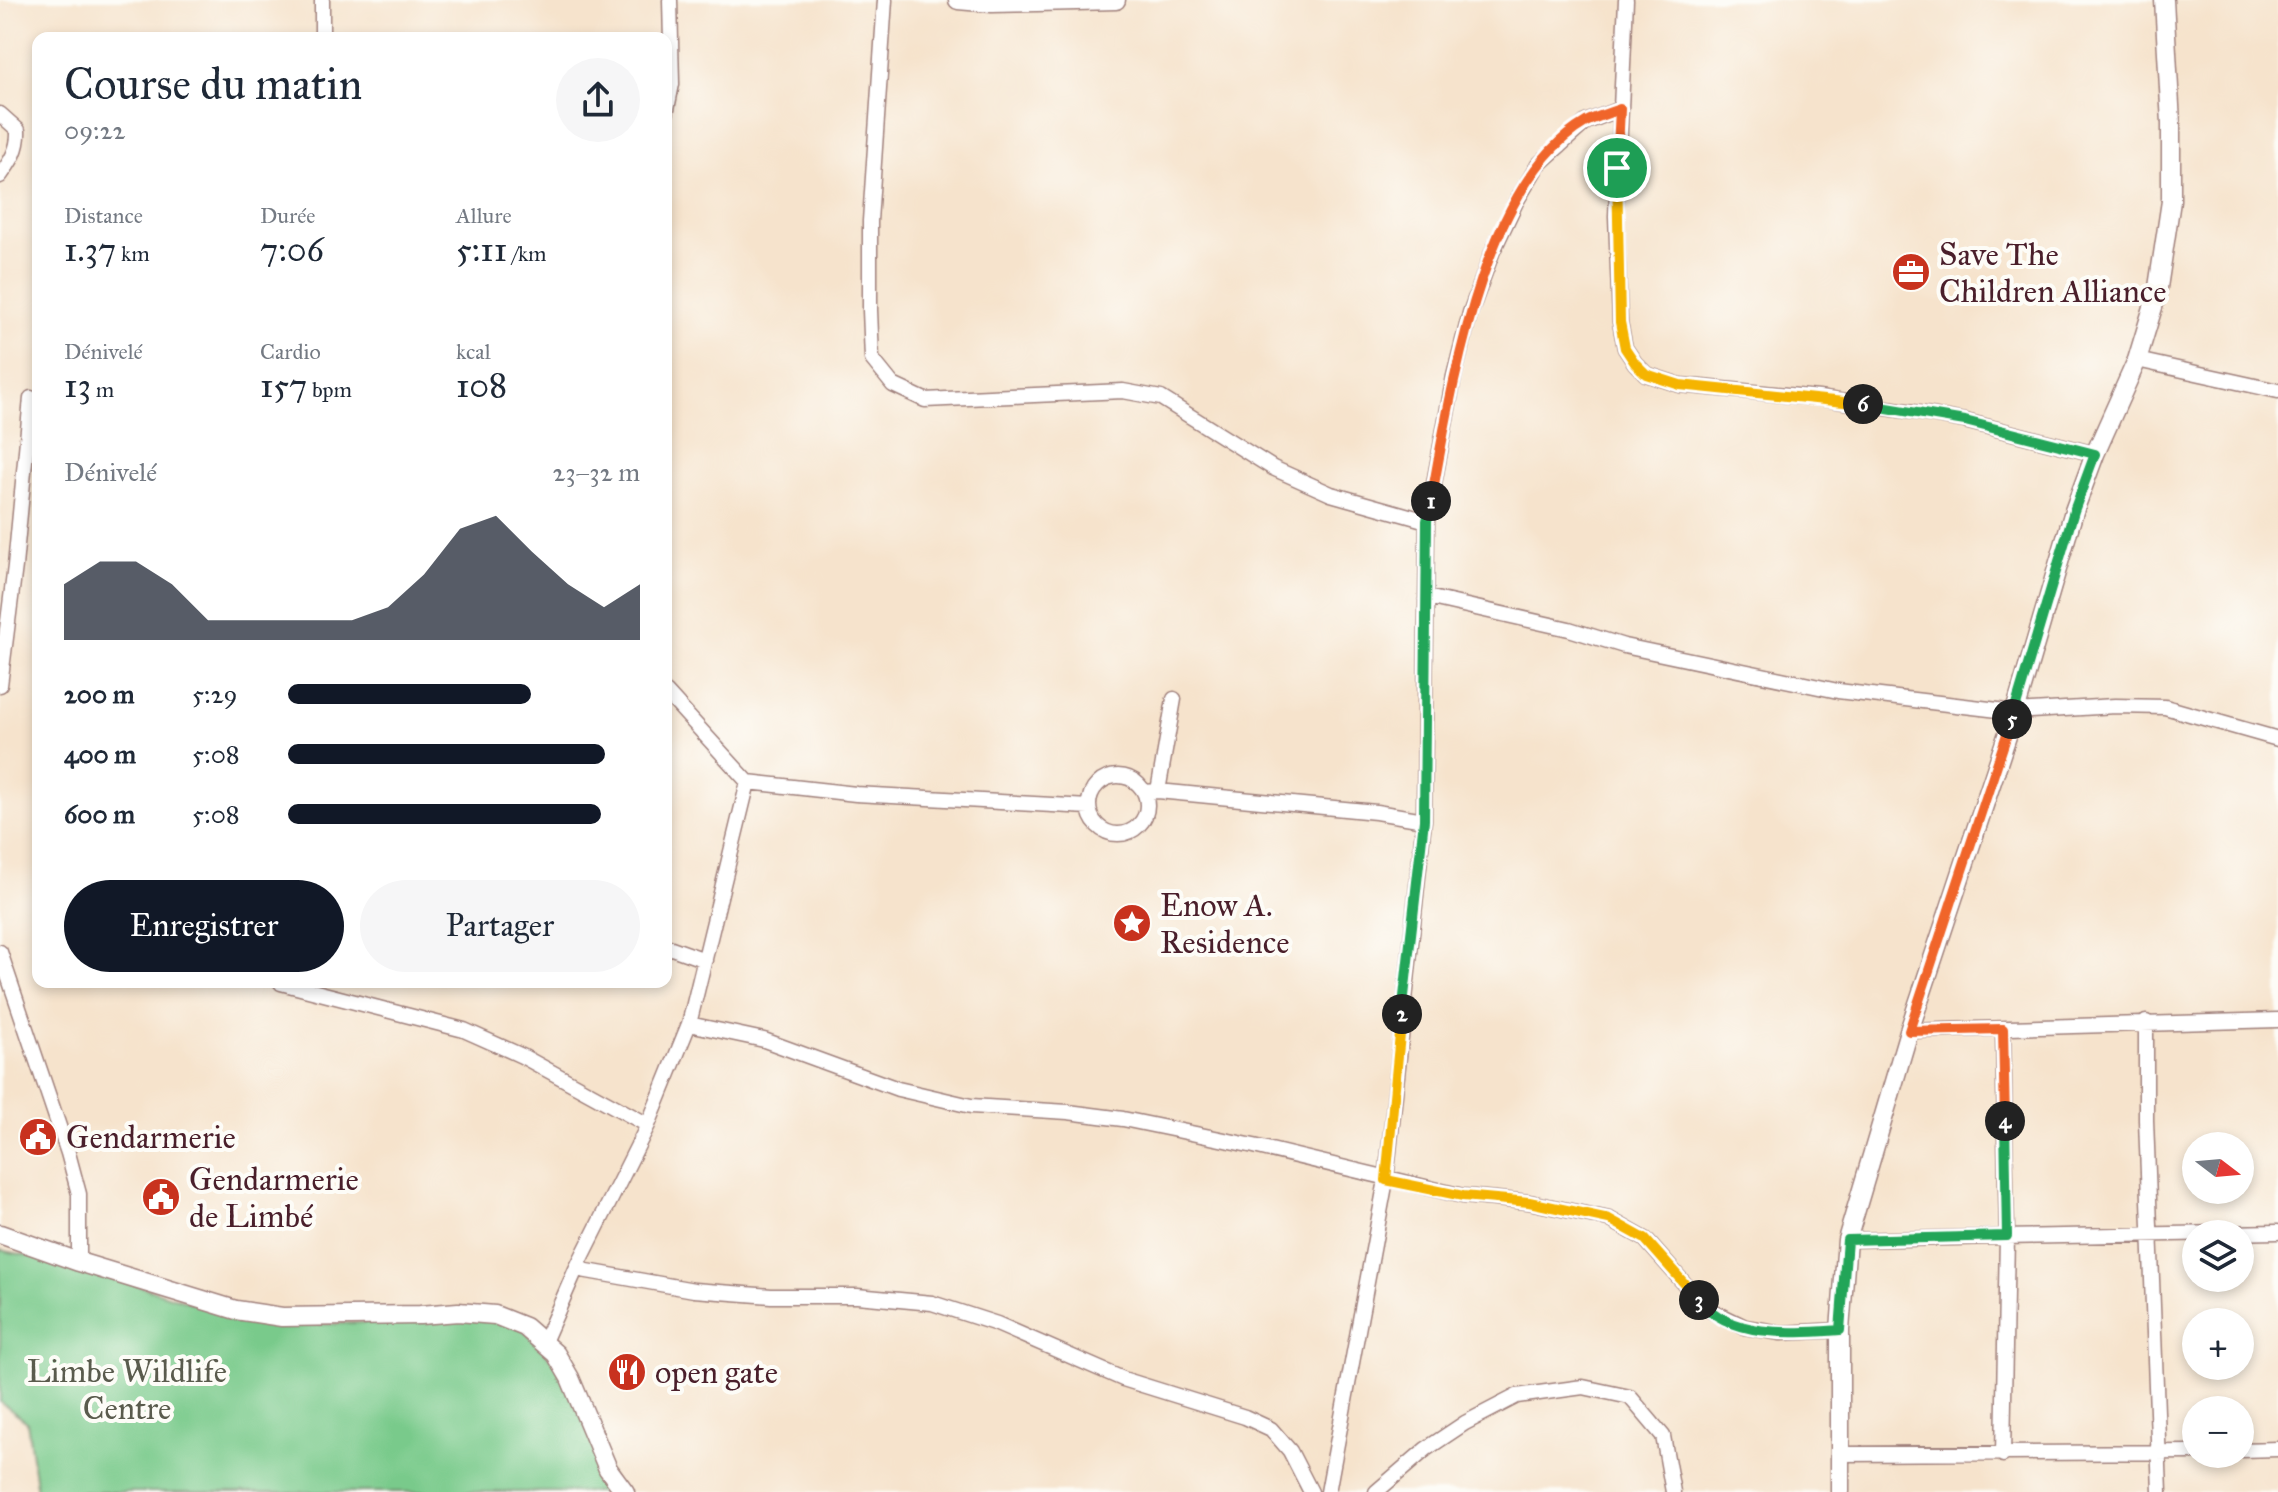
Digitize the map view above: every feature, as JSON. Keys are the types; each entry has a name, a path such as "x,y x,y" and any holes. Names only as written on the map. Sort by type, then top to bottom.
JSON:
{"street":[{"path":"322,0 322,32"},
{"path":"670,0 671,32"},
{"path":"885,0 870,221 870,310 872,359 893,385 925,400 1123,391 1161,398 1273,468 1331,494 1427,521"},
{"path":"958,0 1014,3 1116,0"},
{"path":"1626,0 1616,216 1620,322 1625,348 1646,374 1680,385 1707,389 1818,398 1965,421 2095,454"},
{"path":"1840,1492 1840,1330 1847,1240 1909,1031 2015,712 2074,511 2095,454 2148,333 2157,294 2171,201 2171,123 2164,0"},
{"path":"1328,1492 1386,1180 1424,820 1427,521 1454,376 1470,313 1492,253 1538,165 1586,122 1620,109"},
{"path":"0,114 18,130 19,141 14,157 0,176"},
{"path":"2137,360 2278,391"},
{"path":"0,685 31,398"},
{"path":"1427,597 1569,629 1638,649 1838,691 2015,712 2115,706 2165,707 2278,739"},
{"path":"672,699 748,782 856,794 1089,807"},
{"path":"1174,699 1151,792 1143,819 1129,831 1112,833 1103,830 1096,824 1089,807 1093,790 1106,778 1123,776 1151,792 1376,812 1424,820"},
{"path":"544,1342 576,1269 648,1125 689,1024 748,782"},
{"path":"672,948 705,960"},
{"path":"0,952 61,1130 79,1194 79,1262"},
{"path":"300,988 464,1030 548,1069 648,1125"},
{"path":"1909,1031 2278,1020"},
{"path":"2146,1022 2146,1120 2160,1492"},
{"path":"689,1024 764,1040 898,1089 971,1106 1123,1119 1254,1146 1463,1196 1529,1202 1609,1219 1645,1239 1706,1308 1745,1327 1781,1333 1840,1330"},
{"path":"2003,1029 2007,1236 2003,1455"},
{"path":"1847,1240 2278,1232"},
{"path":"0,1234 79,1262 236,1310 282,1317 458,1312 495,1315 525,1327 556,1354 570,1378 608,1469 625,1492"},
{"path":"576,1269 694,1290 771,1296 857,1296 932,1303 997,1324 1123,1379 1245,1417 1271,1429 1290,1451 1311,1492"},
{"path":"1376,1492 1426,1449 1465,1423 1517,1396 1583,1387 1630,1397 1638,1406 1663,1436 1673,1492"},
{"path":"2254,1450 2278,1449"},
{"path":"1840,1454 2182,1452"}],"green space":[{"name":"Limbe Wildlife Centre","path":"0,1250 74,1265 252,1322 305,1325 493,1317 524,1329 556,1364 618,1492 37,1492 27,1422 0,1402"}],"place":[{"name":"Save The Children Alliance","path":"1911,272"},
{"name":"Enow A. Residence","path":"1132,923"},
{"name":"Gendarmerie","path":"38,1137"},
{"name":"Gendarmerie de Limbé","path":"161,1197"},
{"name":"open gate","path":"627,1372"}],"route":[{"path":"1620,109 1617,168 1620,322 1625,348 1646,374 1662,381 1707,389 1818,398 1965,421 2095,454 2074,511 2015,712 1909,1031 2003,1029 2007,1236 1847,1240 1840,1330 1781,1333 1745,1327 1706,1308 1645,1239 1609,1219 1529,1202 1463,1196 1386,1180 1424,820 1427,521 1454,376 1470,313 1492,253 1538,165 1586,122 1620,109"}]}
